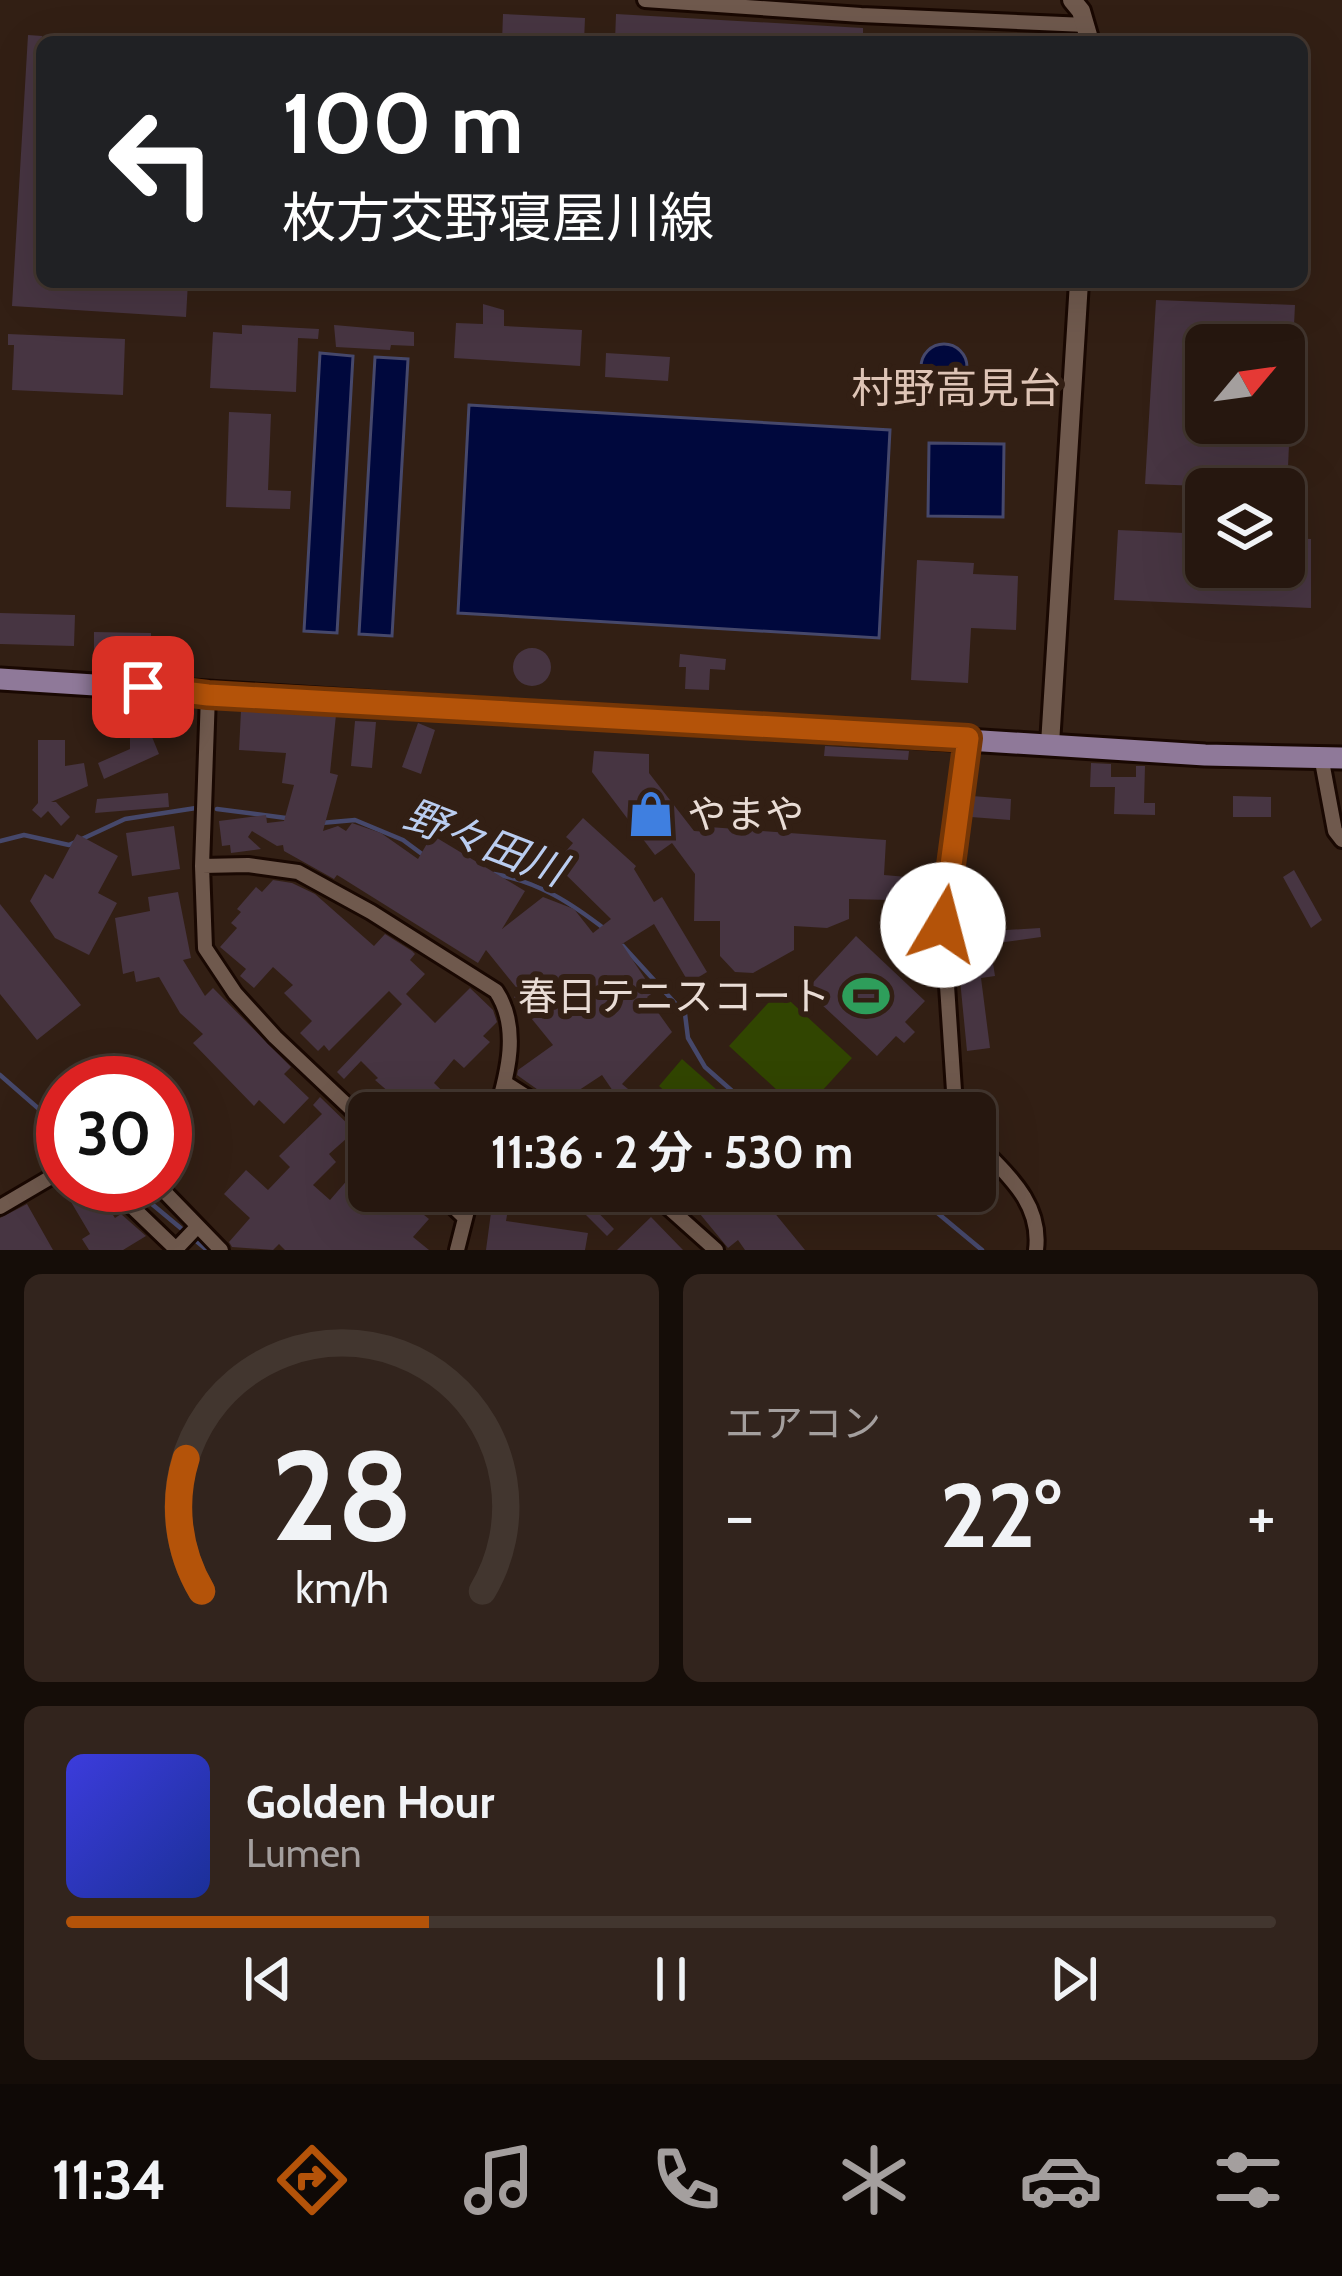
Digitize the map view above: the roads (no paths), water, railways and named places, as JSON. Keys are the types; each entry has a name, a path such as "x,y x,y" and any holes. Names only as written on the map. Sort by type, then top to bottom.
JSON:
{"main road":[{"path":"0,679 1050,745 1331,757"}],"street":[{"path":"645,0 858,8 1089,33"},
{"path":"1072,0 1089,33"},
{"path":"1050,745 1079,288"},
{"path":"208,695 202,866 205,947 235,993 348,1106"},
{"path":"954,1092 943,925 968,738"},
{"path":"1331,757 1335,831 1342,840"},
{"path":"202,866 248,865 298,872 496,991 507,1008 511,1028 502,1092"},
{"path":"505,1083 519,1092"},
{"path":"996,1166 1035,1212 1039,1227 1036,1250"},
{"path":"0,1208 36,1186"},
{"path":"146,1212 176,1249 191,1234"},
{"path":"176,1212 191,1234 221,1250"},
{"path":"459,1212 464,1217"},
{"path":"457,1250 466,1212"},
{"path":"673,1212 716,1250"}],"waterway":[{"name":"野々田川","path":"0,841 24,835 69,845 125,819 196,808"},
{"name":"野々田川","path":"217,809 286,818"},
{"name":"野々田川","path":"321,823 355,820 403,840 426,857"},
{"name":"野々田川","path":"494,874 554,895 606,930"},
{"name":"野々田川","path":"623,946 685,1014 688,1038 705,1067 733,1092"},
{"path":"0,1075 36,1106"},
{"path":"161,1212 207,1250"},
{"name":"野々田川","path":"936,1212 982,1250"}],"place":[{"name":"やまや","path":"651,814"},
{"name":"春日テニスコート","path":"866,996"}],"district":[{"name":"村野高見台","path":"956,388"}]}
